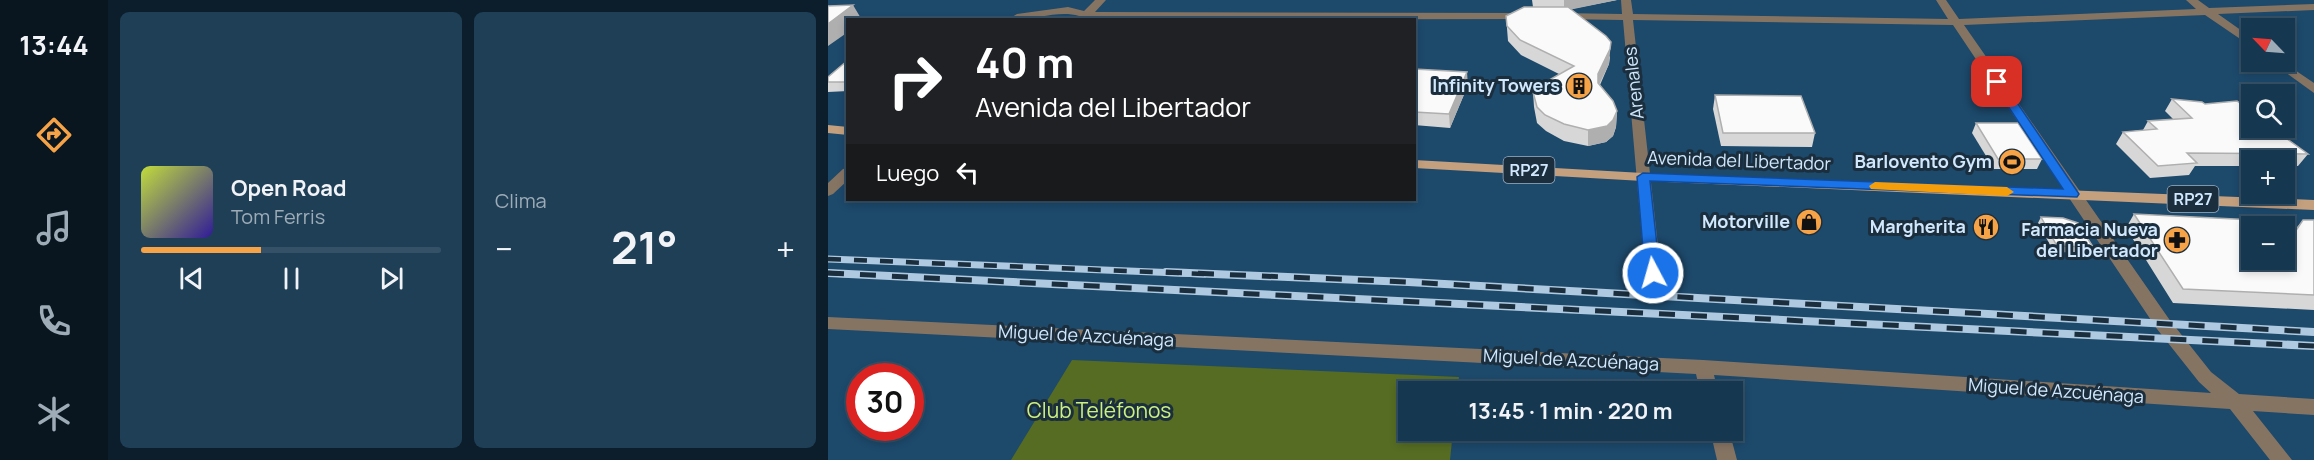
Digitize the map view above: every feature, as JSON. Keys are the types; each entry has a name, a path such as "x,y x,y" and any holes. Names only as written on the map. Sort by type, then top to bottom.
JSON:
{"main road":[{"path":"828,129 846,130"},
{"name":"Avenida del Libertador","path":"1416,164 1643,177 2314,205"}],"street":[{"path":"1080,0 1084,17"},
{"path":"1084,17 1101,0"},
{"name":"Arenales","path":"1626,0 1653,273"},
{"path":"1941,0 2163,324 2205,377 2236,403 2282,460"},
{"path":"2191,0 2241,36"},
{"path":"1016,18 1030,6"},
{"path":"1016,18 1068,10 1084,17 1628,16 1957,22 2314,7"},
{"path":"2290,72 2314,89"},
{"path":"828,191 846,174"},
{"name":"Miguel de Azcuénaga","path":"828,323 1703,366 2314,407"},
{"path":"1703,366 1706,381"},
{"path":"1722,441 1726,460"}],"green space":[{"name":"Club Teléfonos","path":"1072,360 1459,377 1458,381 1398,381 1398,441 1452,441 1450,460 1011,460"}],"building":[{"path":"853,5 828,24 828,6"},
{"name":"Infinity Towers","path":"1524,7 1568,7 1611,42 1598,74 1598,83 1613,101 1617,111 1607,126 1588,130 1564,124 1545,115 1537,107 1533,92 1542,84 1574,66 1520,40 1507,26 1506,16"},
{"path":"846,62 846,82 828,82 828,77"},
{"path":"1416,69 1467,72 1449,114 1416,112"},
{"path":"1715,95 1801,96 1815,133 1723,133"},
{"path":"2172,99 2205,104 2237,101 2241,104 2241,138 2286,138 2308,154 2295,154 2295,150 2241,150 2241,153 2187,153 2197,163 2158,166 2123,132 2157,129 2148,121 2192,118"},
{"path":"1976,123 2018,123 2042,159 1998,159"},
{"path":"2134,214 2241,219 2241,270 2295,270 2295,232 2303,220 2314,220 2314,295 2183,289"},
{"path":"2041,217 2063,218 2078,223 2093,247 2057,246"}],"railway":[{"path":"828,259 1204,274"},
{"path":"1166,272 1408,282 2314,332"},
{"path":"847,274 828,273 2314,346"}],"slow traffic":[{"path":"1875,186 2007,192"}],"place":[{"name":"Infinity Towers","path":"1579,86"},
{"name":"Barlovento Gym","path":"2012,162"},
{"name":"Motorville","path":"1809,222"},
{"name":"Margherita","path":"1986,227"},
{"name":"Farmacia Nueva del Libertador","path":"2177,240"}],"route":[{"path":"1653,273 1643,177 2072,194 1997,82"}]}
